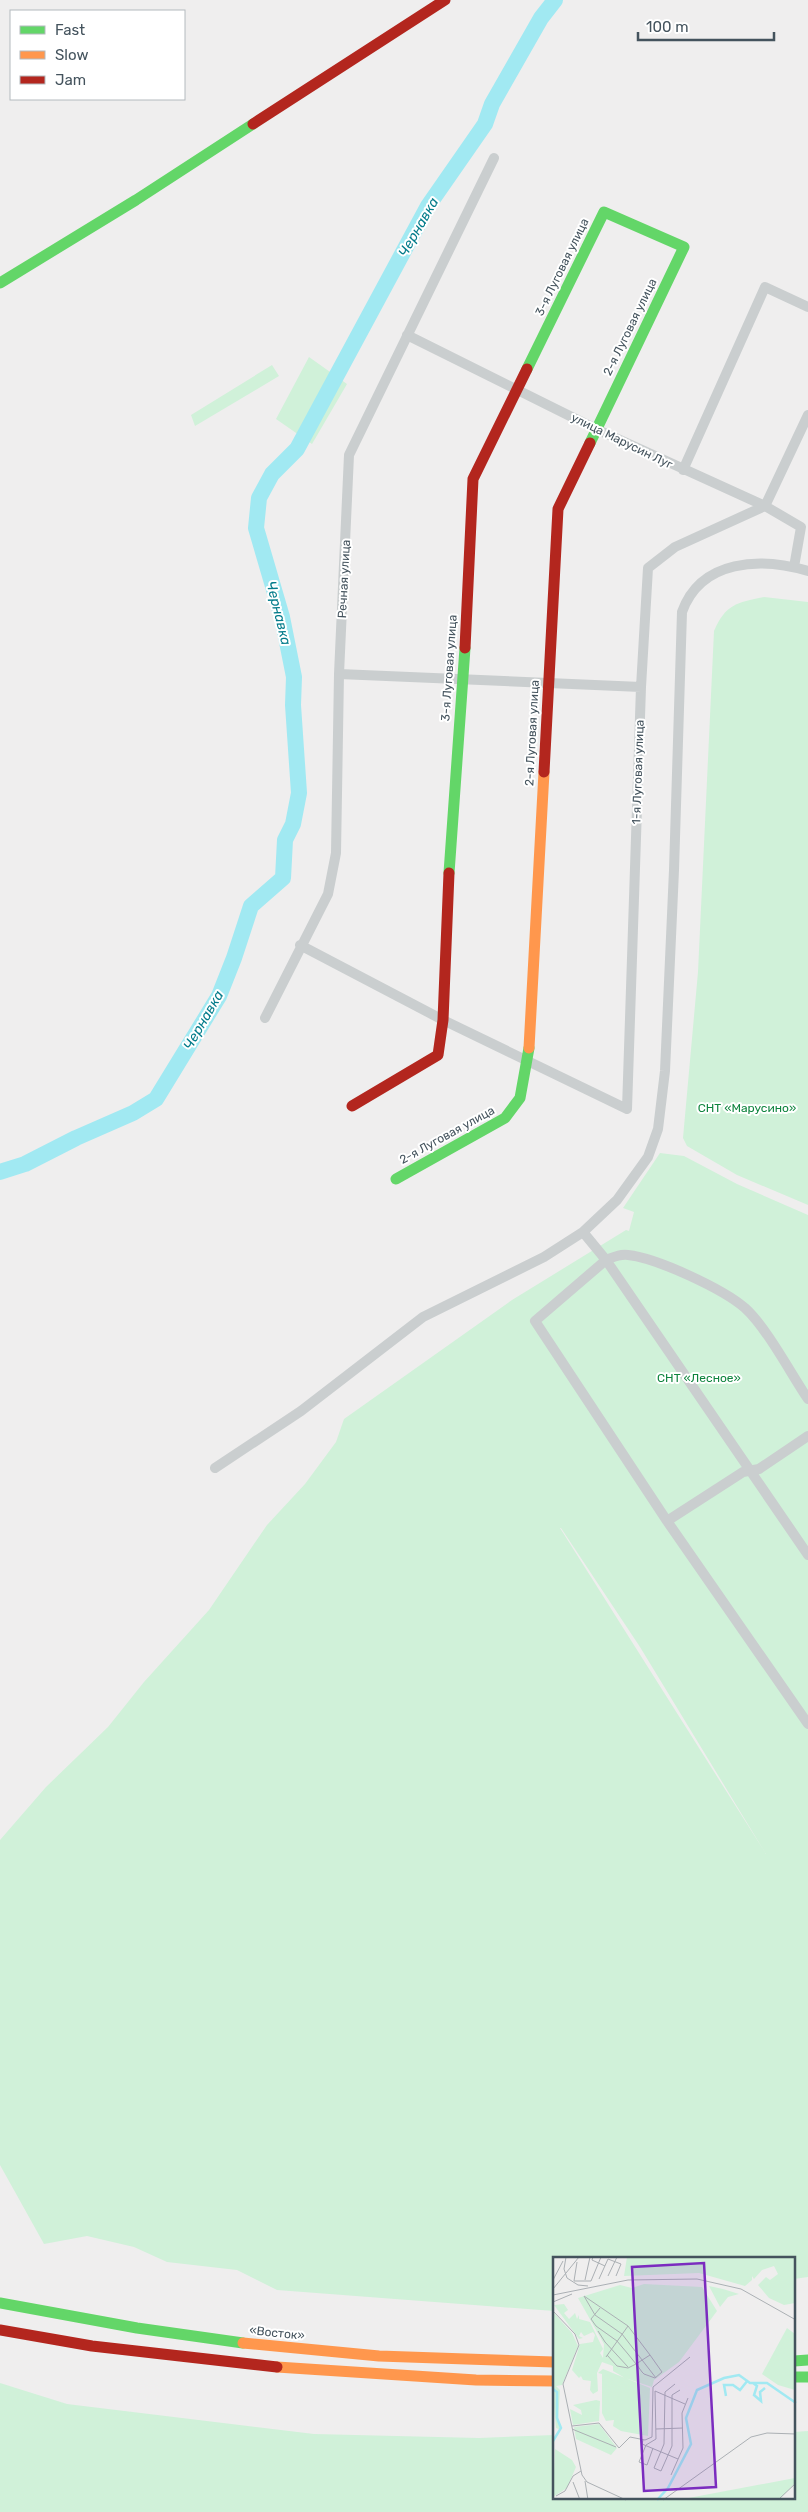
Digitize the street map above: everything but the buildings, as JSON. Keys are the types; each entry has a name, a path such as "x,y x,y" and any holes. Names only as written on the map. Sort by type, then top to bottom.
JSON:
{"main road":[{"path":"0,283 152,189 445,0"},
{"name":"3-я Луговая улица","path":"352,1106 438,1055 444,1020 450,871 463,680 473,479 604,212 684,247"},
{"name":"2-я Луговая улица","path":"396,1179 505,1118 520,1098 528,1061 558,509 684,247"},
{"name":"«Восток»","path":"0,2303 89,2321 276,2347 474,2361 553,2362"},
{"path":"0,2330 92,2346 278,2367 476,2380 553,2381"}],"street":[{"name":"Речная улица","path":"265,1018 300,945 328,894 336,853 339,674 349,455 494,158"},
{"path":"683,470 765,287 808,307"},
{"name":"улица Марусин Луг","path":"407,335 596,429 765,506 801,527 794,567"},
{"path":"765,506 808,415"},
{"name":"1-я Луговая улица","path":"528,1061 627,1109 641,687 648,568 675,547 765,506"},
{"path":"216,1468 301,1412 423,1316 544,1257 583,1232 617,1200 640,1170 654,1143 664,1097 674,870 682,612 693,591 721,570 752,562 808,570"},
{"path":"339,674 641,687"},
{"path":"300,945 444,1020 528,1061"},
{"path":"583,1232 606,1260 808,1555"},
{"path":"808,1400 764,1330 745,1308 725,1295 673,1269 629,1255 618,1255 606,1260 535,1321 667,1521 808,1724"},
{"path":"667,1521 743,1472 750,1472 808,1436"}],"green space":[{"path":"309,357 347,384 312,444 276,419"},
{"path":"272,365 279,376 195,426 191,415"},
{"name":"СНТ «Марусино»","path":"764,597 808,602 808,1205 737,1175 687,1146 683,1138 698,972 714,631 723,615 733,606"},
{"name":"СНТ «Лесное»","path":"660,1153 684,1156 737,1184 808,1215 808,2277 796,2279 796,2257 553,2257 553,2311 277,2290 237,2270 167,2262 134,2247 87,2236 44,2244 0,2165 0,1840 46,1787 108,1727 144,1682 209,1610 267,1525 305,1484 336,1442 344,1419 512,1300 626,1230 629,1231 634,1212 623,1208","holes":["560,1528 640,1647 766,1854"]},
{"path":"0,2383 67,2404 314,2434 479,2438 553,2435 553,2500 796,2500 796,2432 808,2431 808,2512 0,2512"}],"waterway":[{"name":"Чернавка","path":"0,1172 25,1164 76,1138 133,1113 156,1099 219,996 251,906 283,878 285,840 293,824 299,793 293,705 294,677 282,617 256,528 259,498 272,474 297,449 428,206 485,124 492,104 541,18 555,0"}],"traffic: fast":[{"path":"0,283 136,200 253,124"},
{"path":"527,369 604,212 684,247 590,443"},
{"path":"449,873 465,648"},
{"path":"396,1179 505,1118 520,1098 529,1048"},
{"path":"0,2303 137,2328 243,2343"},
{"path":"796,2361 808,2360"},
{"path":"796,2377 808,2377"}],"traffic: slow":[{"path":"529,1048 544,772"},
{"path":"243,2343 379,2356 553,2362"},
{"path":"277,2367 476,2380 553,2381"}],"traffic: jam":[{"path":"253,124 445,0"},
{"path":"465,648 473,479 527,369"},
{"path":"544,772 558,509 590,443"},
{"path":"352,1106 438,1055 443,1020 449,873"},
{"path":"0,2330 92,2346 277,2367"}]}
